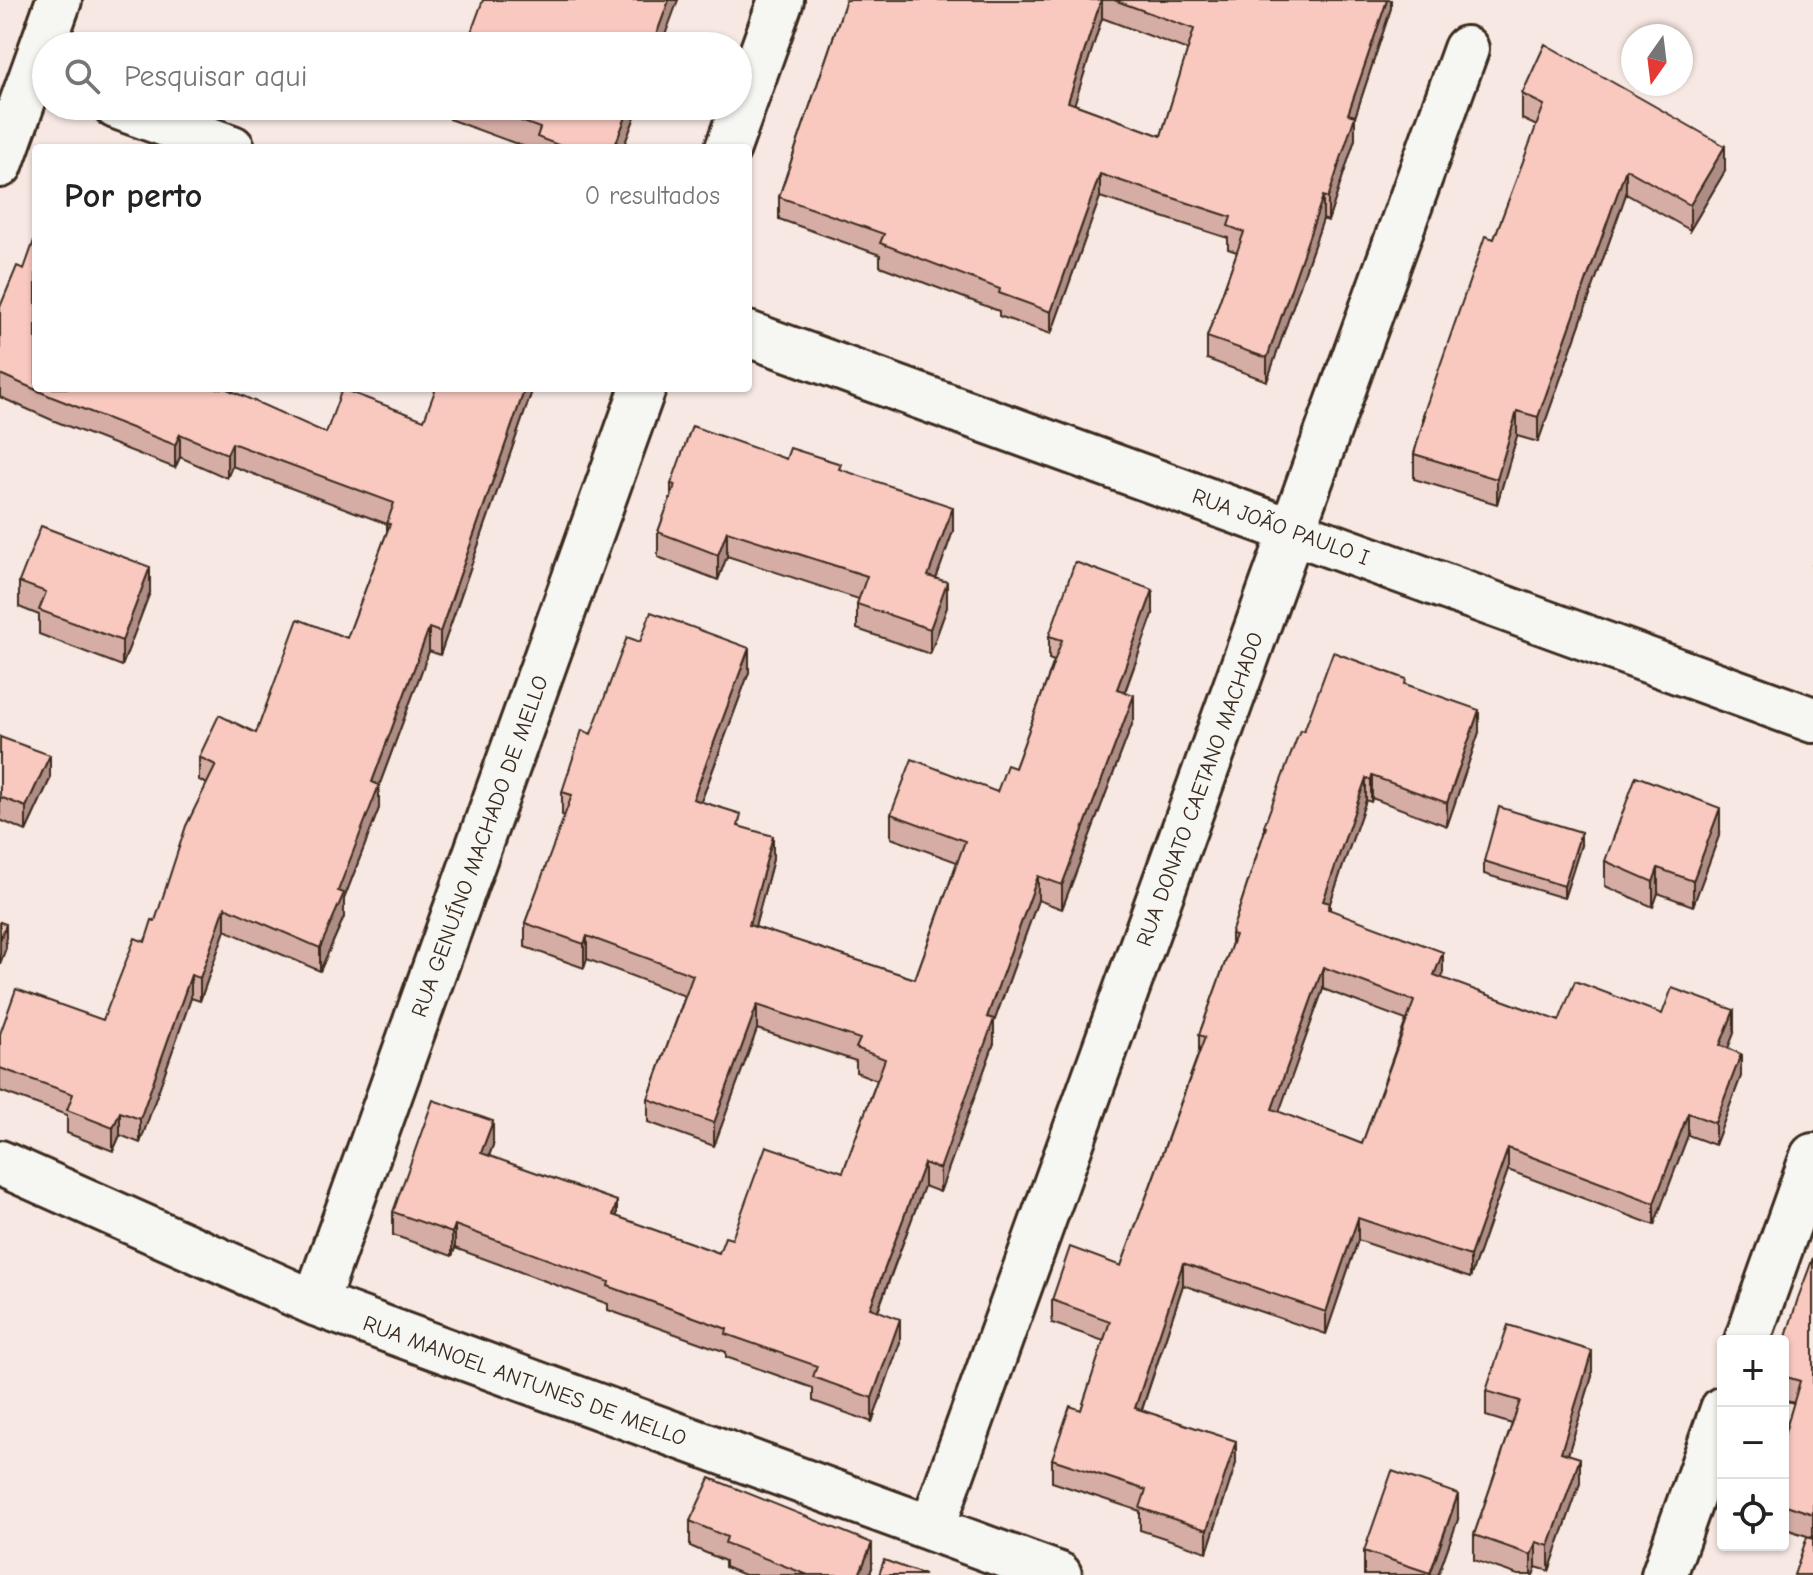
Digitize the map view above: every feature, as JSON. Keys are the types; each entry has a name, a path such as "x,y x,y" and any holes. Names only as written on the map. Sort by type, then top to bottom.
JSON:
{"street":[{"path":"45,32 59,0"},
{"path":"752,81 781,0"},
{"name":"RUA DONATO CAETANO MACHADO","path":"932,1528 1466,49"},
{"path":"0,165 26,74"},
{"path":"155,120 221,144"},
{"path":"729,144 738,120"},
{"name":"RUA JOÃO PAULO I","path":"752,335 1813,720"},
{"name":"RUA GENUÍNO MACHADO DE MELLO","path":"315,1303 642,392"},
{"path":"1749,1335 1813,1156"},
{"name":"RUA MANOEL ANTUNES DE MELLO","path":"0,1163 315,1303 1059,1575"},
{"path":"1664,1575 1717,1426"}],"building":[{"path":"483,0 669,0 657,32 471,32"},
{"path":"846,0 1101,0 1068,102 1161,136 1194,29 1114,0 1387,0 1348,114 1355,116 1328,198 1323,196 1267,358 1207,337 1244,232 1228,226 1231,217 1100,174 1051,312 880,243 884,234 779,197"},
{"path":"1545,44 1621,87 1621,96 1637,96 1725,146 1690,205 1626,169 1538,417 1517,411 1497,479 1414,454 1423,415 1485,236 1494,239 1544,105 1522,94"},
{"path":"518,120 625,120 616,144 555,144 537,137 540,128"},
{"path":"32,246 32,388 0,374 0,307 17,266 24,269"},
{"path":"41,392 234,392 326,433 341,392 350,392 424,420 434,392 524,392 440,632 429,628 372,782 379,785 338,891 344,893 320,948 225,907 200,978 191,975 140,1119 120,1112 113,1128 67,1110 73,1094 0,1068 0,1034 16,989 103,1020 135,938 145,942 152,920 155,921 186,826 216,765 199,757 219,715 256,733 298,619 347,638 390,524 387,523 394,503 232,443 227,454 180,434 175,445"},
{"path":"692,426 786,459 790,448 841,464 839,469 953,507 928,576 947,582 930,629 857,604 867,576 727,531 718,555 658,532"},
{"path":"41,526 150,567 122,641 39,610 46,592 19,582"},
{"path":"1075,562 1153,590 1117,689 1134,695 1062,885 1038,876 987,1017 994,1019 940,1169 924,1163 870,1308 900,1319 872,1398 813,1377 817,1366 726,1334 727,1329 608,1286 609,1282 455,1225 452,1233 393,1212 433,1100 493,1121 481,1153 617,1201 613,1215 719,1253 725,1237 732,1239 766,1146 843,1172 885,1059 856,1048 860,1039 757,1005 714,1123 648,1099 693,975 587,936 584,944 525,923 572,795 562,792 582,730 591,734 627,637 640,642 651,612 749,648 693,799 741,814 738,826 773,836 749,925 915,979 965,841 891,814 912,759 997,792 1007,765 1015,768 1062,640 1049,636"},
{"path":"1333,652 1406,679 1405,684 1479,710 1447,803 1372,776 1371,780 1366,778 1323,901 1330,903 1328,909 1443,952 1434,975 1559,1021 1575,981 1662,1014 1672,988 1734,1010 1720,1045 1741,1054 1715,1123 1688,1113 1654,1203 1508,1148 1470,1256 1358,1218 1326,1312 1183,1263 1135,1408 1236,1441 1207,1530 1140,1508 1146,1490 1052,1459 1070,1406 1081,1410 1110,1321 1052,1300 1070,1247 1121,1266 1205,1037 1199,1035 1235,935 1231,934 1264,826 1300,730 1304,731","holes":["1323,967 1414,1001 1362,1144 1272,1109"]},
{"path":"0,737 50,755 26,807 0,797"},
{"path":"1636,776 1720,808 1693,881 1658,868 1653,882 1605,861"},
{"path":"1499,807 1581,832 1564,886 1484,861"},
{"path":"0,922 6,924 0,940"},
{"path":"1813,1258 1813,1514 1789,1506 1789,1419 1800,1381 1789,1378 1787,1335"},
{"path":"1508,1325 1592,1351 1561,1452 1580,1458 1549,1546 1536,1542 1531,1555 1474,1535 1520,1401 1486,1391"},
{"path":"1392,1471 1458,1494 1430,1573 1364,1551"},
{"path":"710,1478 872,1543 859,1575 808,1575 725,1543 727,1537 690,1521"},
{"path":"1807,1537 1813,1539 1813,1575 1794,1575"},
{"path":"884,1560 925,1575 879,1575"}]}
